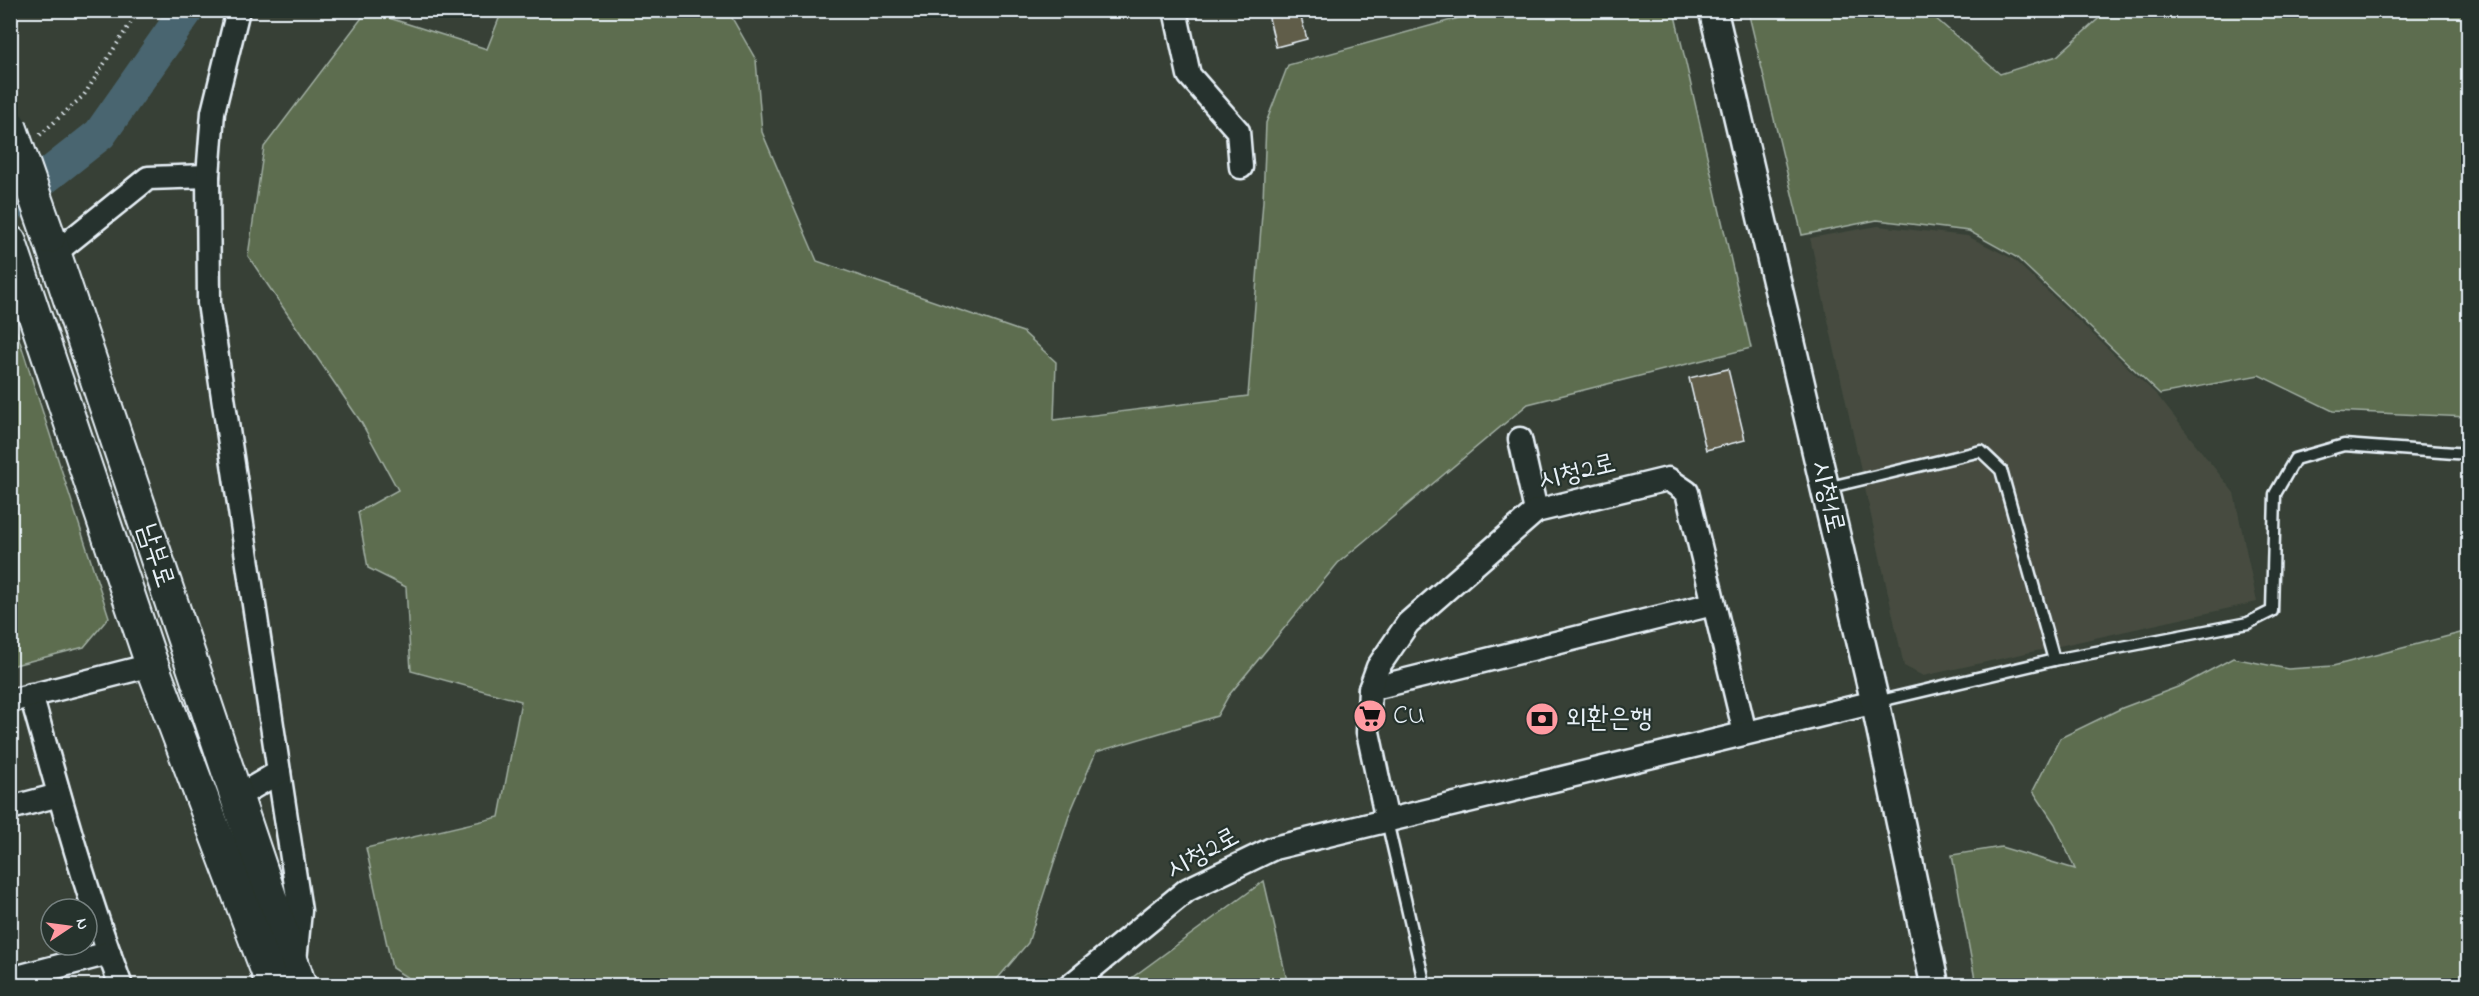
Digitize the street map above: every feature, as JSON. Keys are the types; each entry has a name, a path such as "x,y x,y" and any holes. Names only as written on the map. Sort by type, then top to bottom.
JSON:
{"main road":[{"name":"남부로","path":"23,133 52,245 236,798 289,981"},
{"name":"남부로","path":"13,249 152,665 289,981"}],"street":[{"path":"238,10 213,112 208,176 209,303 300,911 289,981"},
{"path":"1175,10 1190,75 1238,131 1241,167"},
{"name":"시청1로","path":"1713,10 1875,702 1935,986"},
{"path":"52,245 148,178 208,176"},
{"path":"1520,439 1536,511"},
{"name":"시청2로","path":"1387,821 1368,732 1370,689 1378,667 1408,622 1536,511 1668,479 1687,492 1745,733"},
{"path":"1370,689 1713,604"},
{"path":"1408,622 1398,657 1402,676 1413,678"},
{"path":"121,986 59,795 21,698 152,665"},
{"name":"시청2로","path":"1070,986 1187,890 1274,848 1875,702"},
{"path":"236,798 279,772"},
{"path":"10,808 59,795"},
{"path":"10,979 109,953"}],"lane":[{"path":"1875,702 2054,660 2248,622 2272,610 2275,494 2295,459 2344,444 2469,454"},
{"path":"1825,489 1981,451 2001,470 2054,660"},
{"path":"1387,821 1425,986"}],"path":[{"path":"23,133 84,95 139,10"}],"shaded area":[{"path":"1878,226 1967,236 2013,259 2157,395 2234,493 2257,602 1923,676 1904,666 1810,238"}],"green space":[{"path":"367,11 487,49 502,11 728,11 756,60 762,132 817,261 1023,332 1056,362 1054,420 1248,396 1263,201 1266,123 1288,65 1484,11 1674,11 1751,348 1528,404 1338,563 1229,695 1217,716 1096,752 1070,813 1028,943 992,985 419,985 392,968 366,848 499,817 521,701 411,671 406,587 368,568 358,512 398,490 361,422 248,256 264,147"},
{"path":"1748,11 1927,11 2000,74 2057,56 2107,11 2468,11 2468,417 2333,411 2259,375 2160,394 2016,257 1969,231 1877,220 1802,235"},
{"path":"11,314 109,617 84,647 11,666"},
{"path":"2468,631 2468,985 1976,985 1952,855 2001,847 2075,869 2055,824 2033,791 2060,738 2122,708 2183,685 2233,658 2288,669 2333,666"},
{"path":"1264,881 1288,985 1122,985"}],"building":[{"path":"1267,10 1299,10 1307,39 1276,47"},
{"path":"1728,369 1745,440 1706,450 1689,378"}],"waterway":[{"path":"10,205 100,134 187,10"}],"place":[{"name":"CU","path":"1370,716"},
{"name":"외환은행","path":"1542,719"}]}
